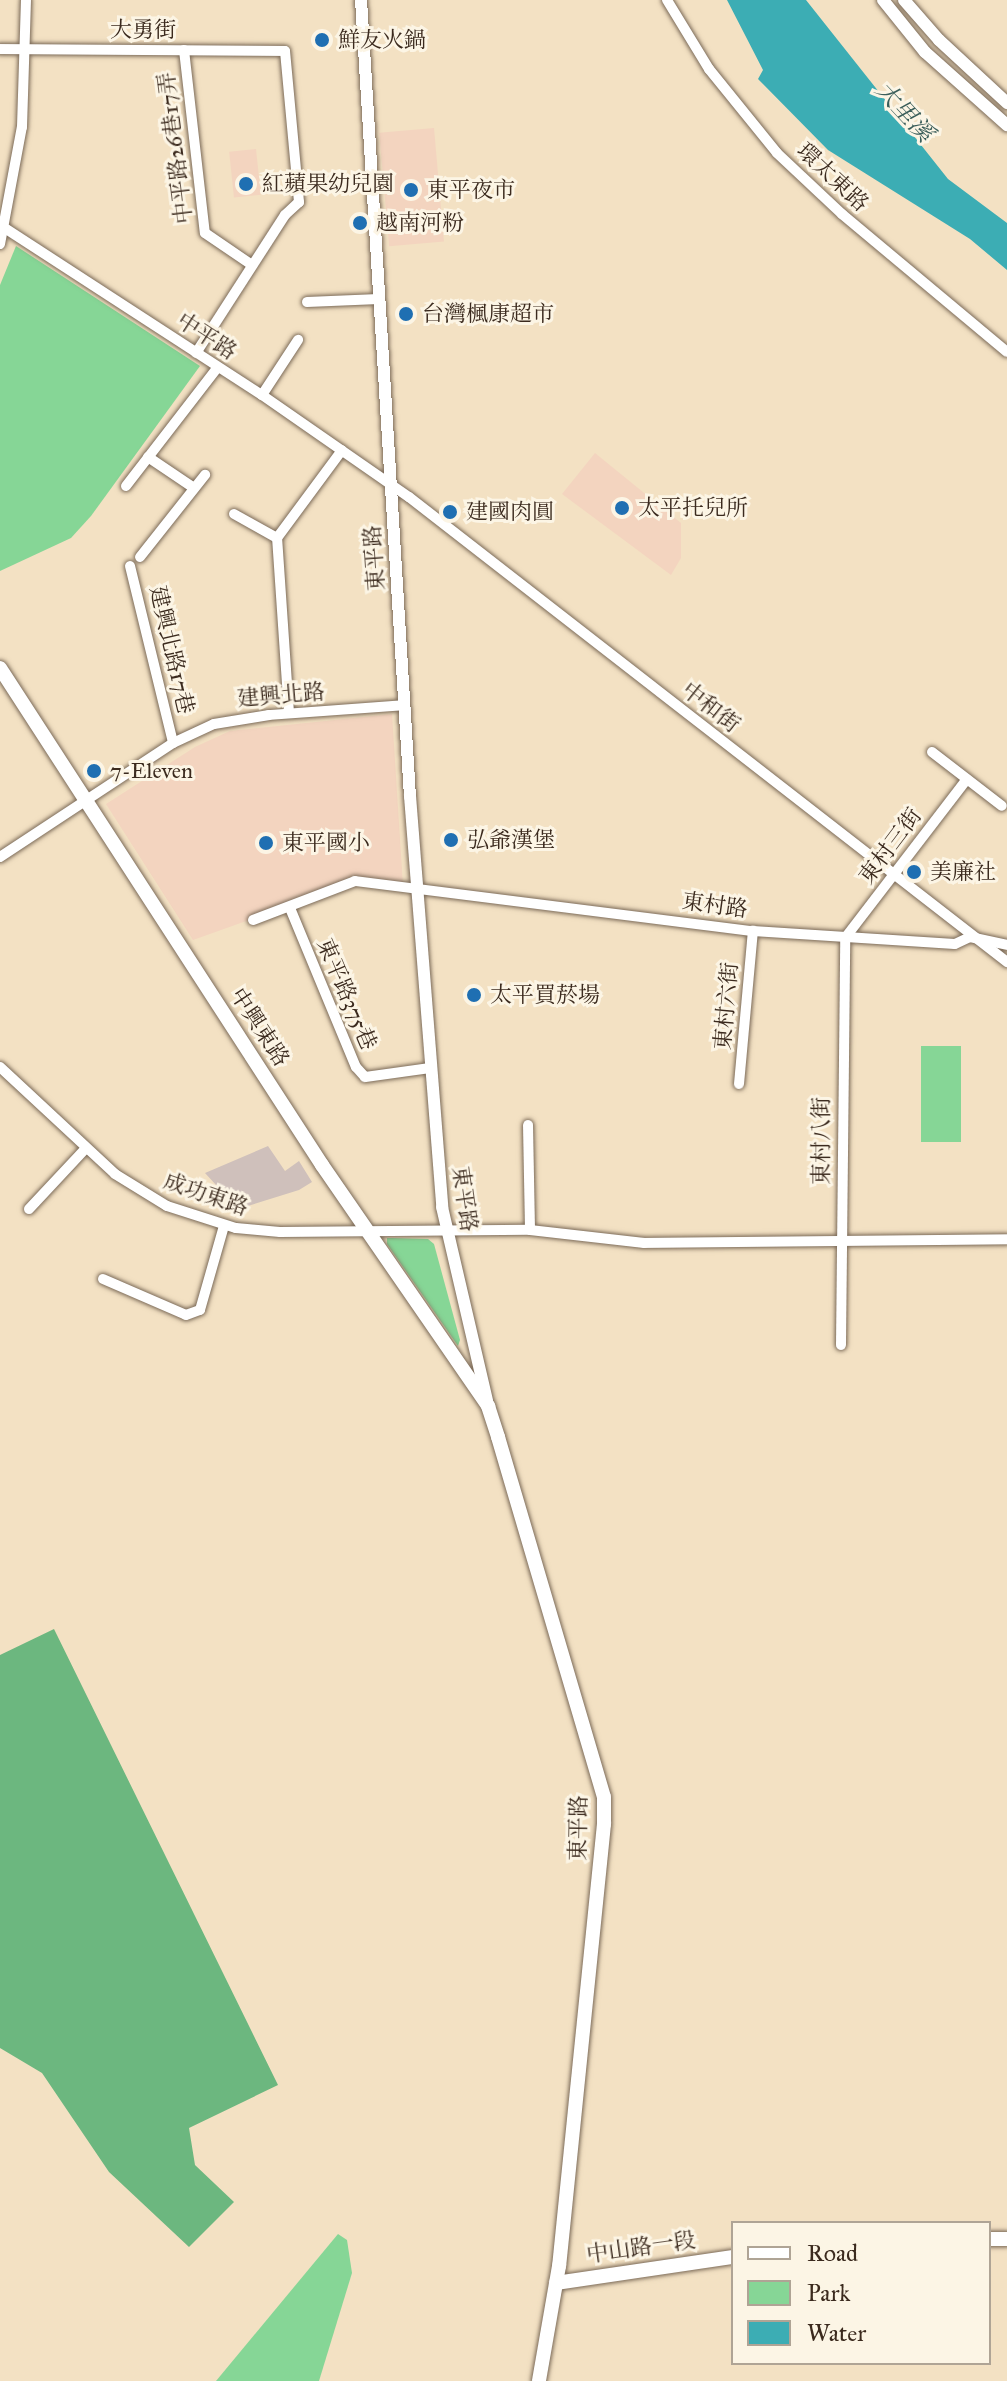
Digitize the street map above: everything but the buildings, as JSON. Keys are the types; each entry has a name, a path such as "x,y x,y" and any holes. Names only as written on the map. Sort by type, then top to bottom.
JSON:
{"main road":[{"name":"中興東路","path":"0,668 365,1229 488,1406"},
{"name":"東平路","path":"488,1406 604,1797 604,1824 556,2283 539,2381"},
{"name":"中山路一段","path":"556,2283 731,2257"}],"street":[{"path":"0,244 18,160 26,0"},
{"name":"東平路","path":"361,0 430,1068 447,1232 488,1406"},
{"name":"環太東路","path":"667,0 709,69 777,153 842,214 1007,352"},
{"path":"883,0 925,52 1007,125"},
{"path":"904,0 939,40 1007,103"},
{"name":"大勇街","path":"0,49 285,51 299,202 285,215 252,265"},
{"name":"中平路26巷17弄","path":"184,50 205,233 252,265"},
{"name":"中平路","path":"2,226 262,395 390,483"},
{"path":"196,353 252,265"},
{"path":"307,302 379,299"},
{"path":"262,395 298,340"},
{"path":"126,486 218,367"},
{"path":"289,713 277,538 342,450"},
{"path":"148,457 194,488"},
{"name":"建興北路17巷","path":"140,557 205,475"},
{"name":"中和街","path":"390,483 894,873 970,937 1007,962"},
{"path":"234,514 277,538"},
{"name":"建興北路17巷","path":"130,566 173,743"},
{"name":"建興北路","path":"2,851 88,802 173,743 232,719 405,705"},
{"path":"932,752 1002,806"},
{"name":"東村三街","path":"845,938 967,779"},
{"path":"253,920 355,881 417,887"},
{"name":"東村路","path":"417,887 753,931 955,944 970,937 1007,945"},
{"name":"東平路375巷","path":"290,908 356,1067 365,1077 430,1068"},
{"name":"東村六街","path":"739,1084 753,931"},
{"name":"東村八街","path":"841,1345 845,938"},
{"name":"成功東路","path":"2,1072 115,1174 158,1202 224,1226 280,1232 365,1229 447,1232"},
{"path":"528,1125 530,1230"},
{"path":"29,1209 86,1148"},
{"path":"103,1279 186,1315 200,1310 224,1226"},
{"path":"447,1232 530,1230 635,1243 1007,1239"}],"shaded area":[{"name":"東平夜市","path":"434,128 444,242 389,246 379,133"},
{"name":"紅蘋果幼兒園","path":"256,149 261,195 234,198 229,152"},
{"name":"太平托兒所","path":"595,453 681,523 681,558 671,575 562,494"},
{"name":"東平國小","path":"392,714 403,886 355,882 193,940 106,804 195,747 230,731"},
{"path":"268,1146 285,1171 299,1161 312,1182 299,1190 238,1209 205,1173"}],"green space":[{"path":"16,246 200,366 91,516 71,538 0,571 0,285"},
{"path":"921,1046 961,1046 961,1142 921,1142"},
{"path":"387,1238 428,1239 434,1244 460,1340 458,1346 387,1244"},
{"path":"54,1629 278,2085 189,2128 195,2165 234,2202 189,2247 109,2172 42,2073 0,2048 0,1655"},
{"path":"338,2234 347,2240 352,2273 319,2381 216,2381"}],"water":[{"path":"727,0 806,0 948,179 1007,223 1007,270 970,239 828,150 758,79 763,70"}],"place":[{"name":"鮮友火鍋","path":"322,40"},
{"name":"紅蘋果幼兒園","path":"246,184"},
{"name":"東平夜市","path":"411,190"},
{"name":"越南河粉","path":"360,223"},
{"name":"台灣楓康超市","path":"406,314"},
{"name":"太平托兒所","path":"622,508"},
{"name":"建國肉圓","path":"450,512"},
{"name":"7-Eleven","path":"94,771"},
{"name":"弘爺漢堡","path":"451,840"},
{"name":"東平國小","path":"266,843"},
{"name":"美廉社","path":"914,872"},
{"name":"太平買菸場","path":"474,995"}],"water label":[{"name":"大里溪","path":"904,112"}]}
